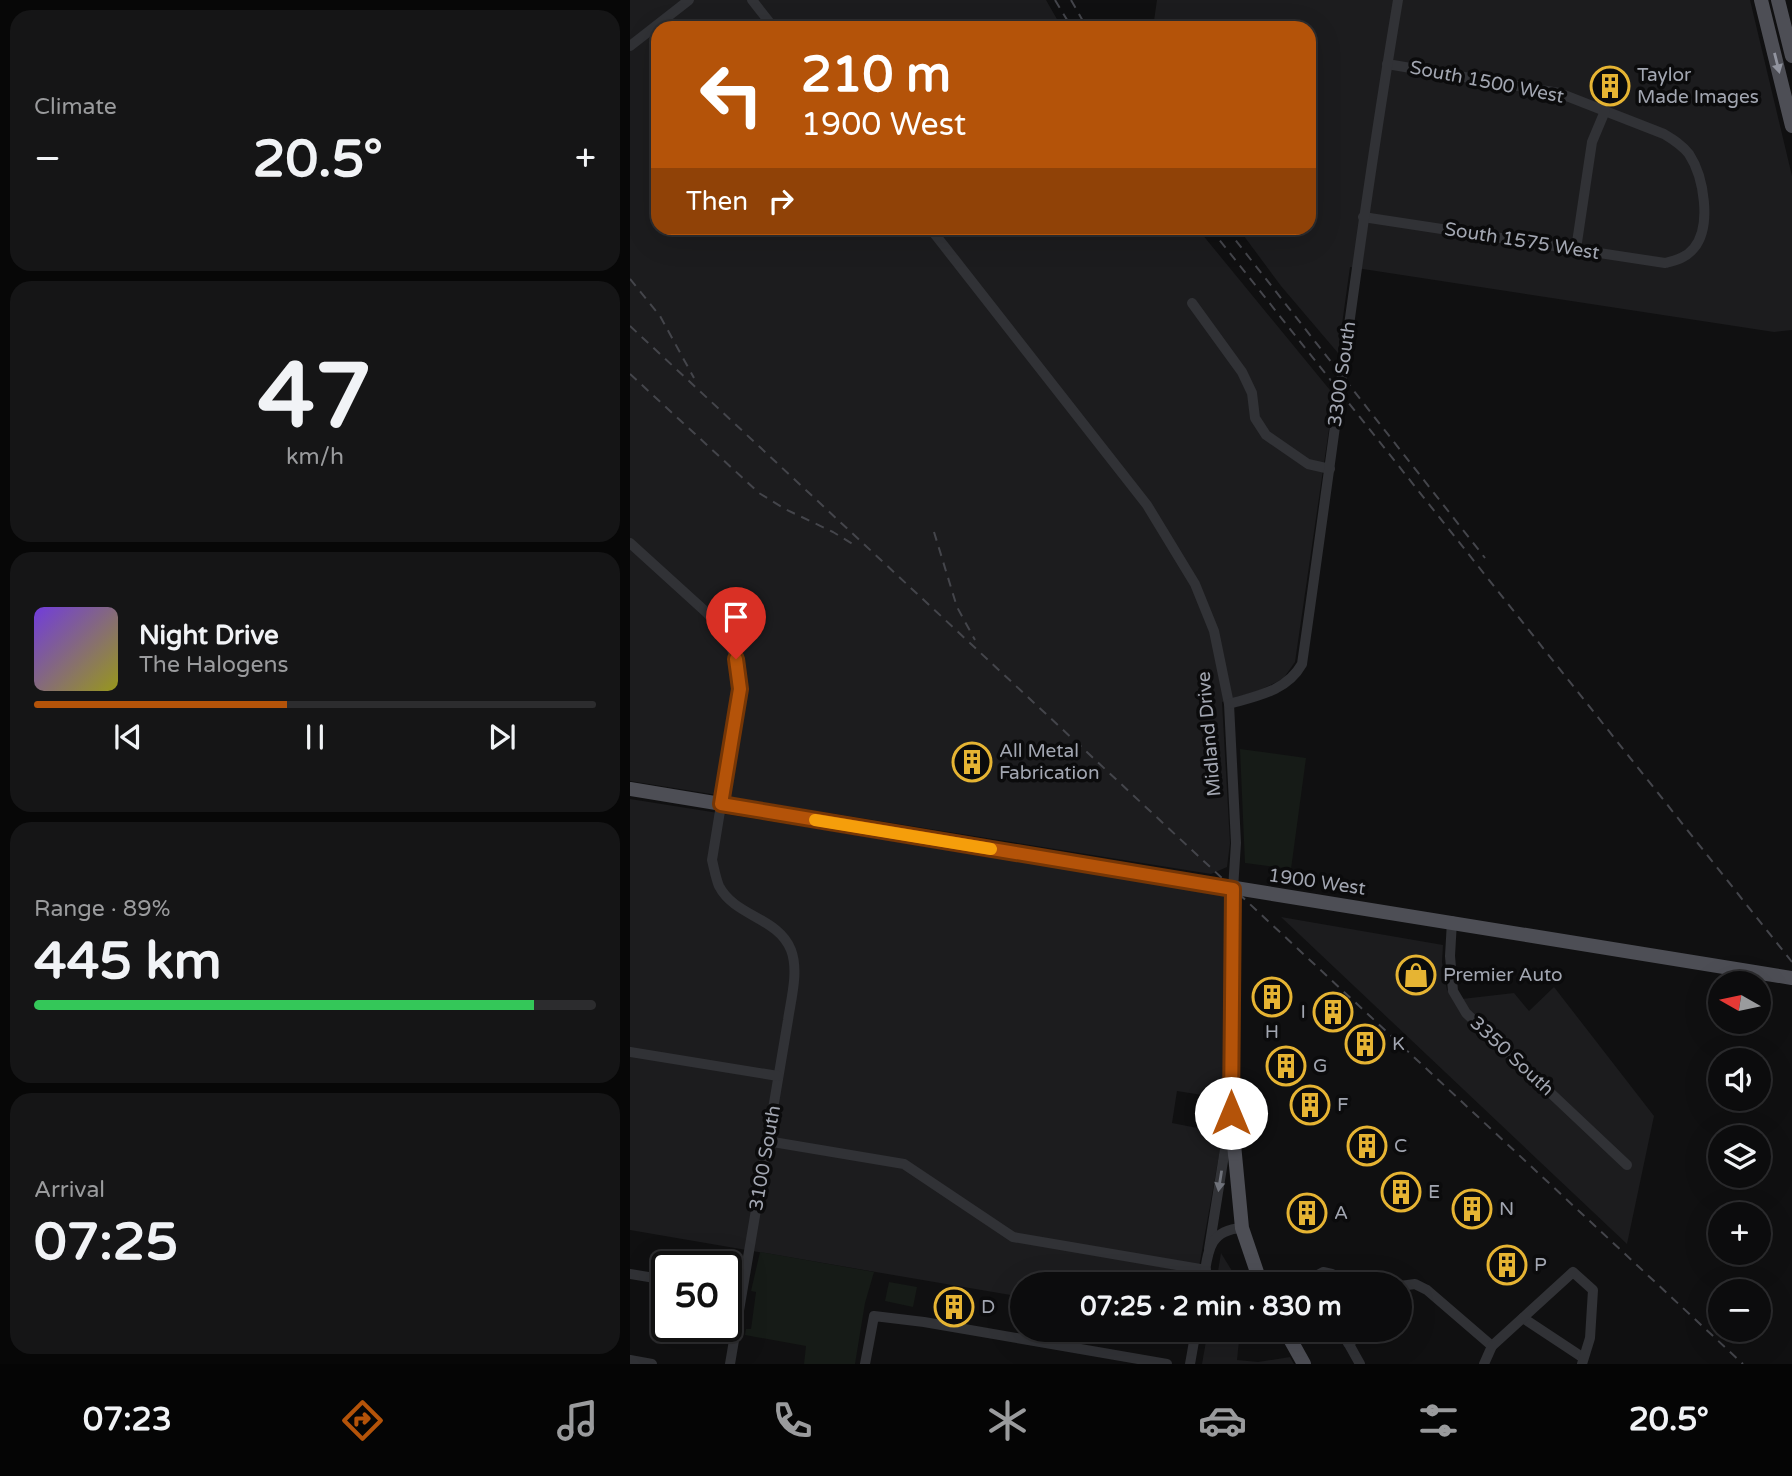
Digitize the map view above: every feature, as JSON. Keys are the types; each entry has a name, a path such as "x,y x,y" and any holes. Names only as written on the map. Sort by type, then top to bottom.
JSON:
{"main road":[{"path":"1761,0 1792,126"},
{"path":"1778,0 1792,56"},
{"name":"1900 West","path":"630,789 1792,978"},
{"name":"Midland Drive","path":"1233,889 1231,1113 1242,1228 1257,1272"},
{"path":"1292,1342 1304,1364"}],"street":[{"path":"662,21 689,0"},
{"path":"752,0 768,21"},
{"name":"3300 South","path":"1229,704 1264,694 1283,685 1295,676 1301,664 1363,217 1398,0"},
{"path":"630,46 651,30"},
{"name":"South 1500 West","path":"1387,64 1559,93 1664,134 1679,143 1690,156 1704,193 1701,236 1694,249 1682,258"},
{"path":"1576,249 1592,142 1605,111"},
{"name":"South 1575 West","path":"1363,217 1665,263 1682,258"},
{"name":"Midland Drive","path":"935,235 1147,505 1195,584 1214,631 1229,704 1237,843 1233,889"},
{"path":"1192,303 1242,372 1252,393 1255,418 1266,435 1308,464 1329,469"},
{"path":"630,543 706,612 727,637 736,659 740,689 721,804"},
{"name":"3100 South","path":"721,804 712,860 720,887 737,907 776,928 791,950 794,980 742,1292"},
{"name":"3350 South","path":"1452,921 1450,956 1453,991 1466,1013 1628,1165"},
{"path":"630,1052 778,1076"},
{"path":"767,1141 904,1164 1013,1237 1206,1270 1231,1113"},
{"path":"1209,1249 1219,1234 1242,1228"},
{"path":"1484,1364 1492,1346 1573,1272 1594,1290 1590,1338 1582,1360 1523,1318"},
{"path":"630,1274 651,1277"},
{"path":"1412,1284 1427,1290 1492,1346"},
{"path":"865,1364 874,1316 937,1324 1167,1364"},
{"name":"3100 South","path":"730,1364 734,1342"},
{"path":"1190,1364 1194,1342"},
{"path":"1348,1343 1360,1364"},
{"path":"630,1360 652,1364"}],"shaded area":[{"path":"630,0 1046,0 1058,21 651,21 651,235 1203,235 1334,395 1295,662 1283,679 1260,690 1222,702 1230,843 1227,867 1211,874 630,781"},
{"path":"1157,0 1750,0 1792,176 1792,330 1774,332 1350,267 1338,353 1281,286 1243,235 1316,235 1316,21 1154,21"},
{"path":"1240,749 1306,758 1291,869 1245,863"},
{"path":"630,799 1227,894 1227,1099 1177,1091 1172,1123 1223,1133 1198,1272 1010,1272 1010,1295 630,1230"},
{"path":"1281,917 1443,945 1442,962 1447,990 1462,999 1514,993 1529,1011 1554,987 1654,1116 1627,1244"},
{"path":"760,1252 874,1272 865,1303 855,1364 804,1364 806,1346 745,1335 746,1329 751,1329 756,1292 751,1291"},
{"path":"1221,1253 1233,1272 1218,1272"},
{"path":"889,1282 917,1287 913,1307 885,1301"},
{"path":"1206,1342 1239,1342 1237,1360 1258,1362 1290,1357 1294,1364 1202,1364"}],"railway":[{"path":"1055,0 1068,21"},
{"path":"1071,0 1083,21"},
{"path":"1216,235 1792,962"},
{"path":"1231,235 1485,558"},
{"path":"630,279 660,316 694,378"},
{"path":"630,326 1743,1364"},
{"path":"630,374 759,493 856,546"},
{"path":"934,532 957,607 975,640"}],"slow traffic":[{"path":"815,820 991,849"}],"place":[{"name":"Taylor Made Images","path":"1610,86"},
{"name":"All Metal Fabrication","path":"972,762"},
{"name":"Premier Auto","path":"1416,975"},
{"name":"H","path":"1272,997"},
{"name":"I","path":"1333,1012"},
{"name":"K","path":"1365,1044"},
{"name":"G","path":"1286,1066"},
{"name":"F","path":"1310,1105"},
{"name":"C","path":"1367,1146"},
{"name":"E","path":"1401,1192"},
{"name":"N","path":"1472,1209"},
{"name":"A","path":"1307,1213"},
{"name":"P","path":"1507,1265"},
{"name":"D","path":"954,1307"}],"route":[{"path":"736,659 740,689 721,804 1233,889 1231,1113"}]}
